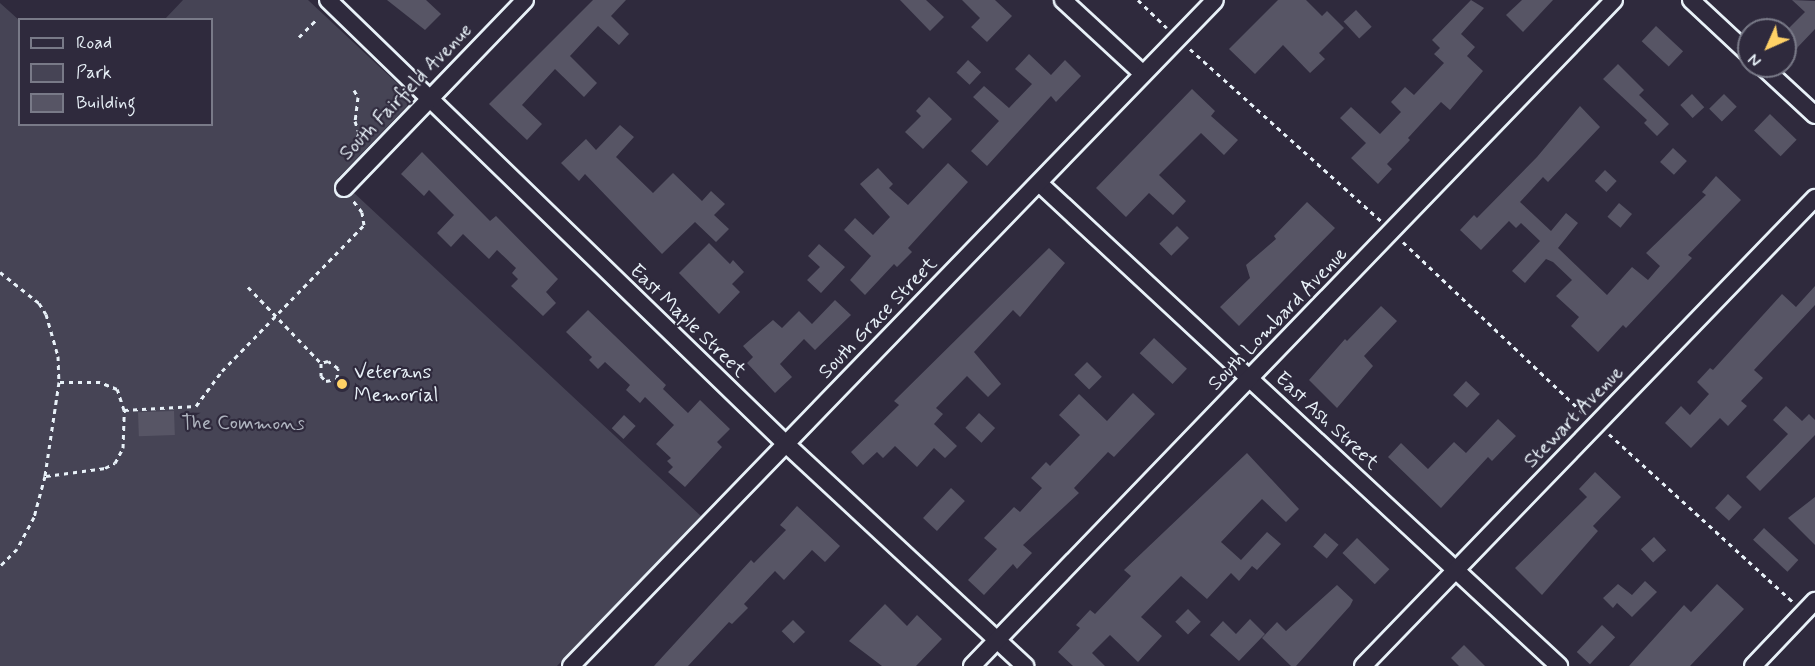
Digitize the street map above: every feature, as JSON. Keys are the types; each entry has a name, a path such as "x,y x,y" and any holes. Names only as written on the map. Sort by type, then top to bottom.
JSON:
{"street":[{"name":"East Maple Street","path":"328,0 785,443 1025,666"},
{"name":"South Fairfield Avenue","path":"344,188 525,0"},
{"path":"1064,0 1143,74"},
{"name":"South Grace Street","path":"571,666 1215,0"},
{"name":"South Lombard Avenue","path":"972,666 1614,0"},
{"path":"1691,0 1737,43"},
{"path":"1775,78 1815,115"},
{"name":"East Ash Street","path":"1039,183 1559,666"},
{"name":"Stewart Avenue","path":"1363,666 1815,198"},
{"path":"1753,666 1815,601"}],"path":[{"path":"1138,0 1170,30"},
{"path":"299,37 315,21"},
{"path":"1188,47 1384,225"},
{"path":"354,90 358,97 355,121 359,133 353,148 368,162"},
{"path":"124,410 196,406 204,390 364,225 362,212 344,188"},
{"path":"1398,237 1587,416"},
{"path":"0,272 39,303 46,314 58,356 59,382 45,476 25,537 0,566"},
{"path":"248,287 321,363 321,376 326,381 337,380 339,368 328,361 321,363"},
{"path":"45,476 115,463 123,448 124,410 120,394 111,385 59,382"},
{"path":"1605,431 1797,606"}],"green space":[{"name":"The Commons","path":"183,0 308,0 406,94 407,106 338,178 702,517 557,666 0,666 0,3 18,19 18,126 213,126 213,18 166,18"}],"building":[{"path":"387,0 426,0 441,14 425,30"},
{"path":"593,0 626,0 611,16 629,34 619,45 598,26 570,56 597,83 584,97 555,69 522,105 542,124 527,140 489,104"},
{"path":"900,0 926,0 944,17 930,31"},
{"path":"962,0 995,0 1012,16 987,42 971,27 980,18"},
{"path":"1278,0 1306,0 1322,16 1327,11 1344,28 1319,53 1325,59 1310,73 1283,45 1255,74 1229,49"},
{"path":"1471,0 1484,8 1461,34 1475,47 1467,56 1483,71 1450,110 1441,102 1387,164 1392,169 1378,184 1351,158 1366,143 1340,118 1351,107 1380,134 1401,112 1391,102 1405,87 1414,95 1444,63 1434,54 1440,48 1432,40"},
{"path":"1522,0 1553,0 1523,32 1506,15"},
{"path":"1792,0 1815,1 1815,29 1797,48 1797,20 1805,12"},
{"path":"1356,10 1372,27 1359,38 1344,22"},
{"path":"1656,26 1683,51 1669,67 1642,41"},
{"path":"1029,54 1051,75 1065,60 1081,76 1056,102 1051,96 987,166 971,151 999,121 973,97 984,86 1009,108 1032,84 1015,69"},
{"path":"968,60 981,72 970,85 956,72"},
{"path":"1618,64 1644,90 1639,95 1669,124 1657,136 1644,123 1647,120 1603,79"},
{"path":"1192,89 1215,111 1211,116 1238,140 1224,155 1201,133 1159,175 1186,201 1173,215 1149,193 1126,217 1096,188"},
{"path":"1692,94 1704,107 1693,118 1680,105"},
{"path":"1724,94 1737,107 1722,122 1709,109"},
{"path":"929,97 952,119 923,149 905,132 921,116 916,111"},
{"path":"1580,106 1600,127 1548,182 1543,177 1520,202 1551,231 1566,213 1578,223 1558,248 1607,295 1632,267 1648,280 1660,266 1646,253 1706,195 1702,192 1716,176 1741,200 1688,255 1692,258 1626,328 1623,325 1598,352 1571,326 1579,317 1556,296 1572,280 1553,262 1546,259 1525,283 1512,271 1540,241 1521,223 1516,228 1509,221 1481,250 1460,230 1474,215 1477,218 1537,157"},
{"path":"1770,114 1797,140 1781,156 1754,131"},
{"path":"620,125 634,137 616,157 653,193 673,173 702,201 711,191 725,204 714,215 729,229 716,242 695,222 662,254 585,174 579,181 561,163 586,139 596,150"},
{"path":"1673,148 1687,161 1674,175 1660,162"},
{"path":"422,152 490,221 496,216 558,279 546,292 556,303 543,316 511,286 518,279 512,273 516,268 497,250 489,259 463,234 451,247 437,233 454,215 429,190 424,196 401,174"},
{"path":"948,163 968,182 908,248 912,252 897,267 894,264 865,295 850,280 871,256 844,230 855,218 873,235 890,217 860,184 878,168 893,184 889,188 908,205"},
{"path":"1605,170 1617,181 1606,192 1595,181"},
{"path":"1307,202 1335,228 1239,326 1220,307 1250,278 1246,265 1276,239 1274,236"},
{"path":"1619,203 1632,214 1620,228 1607,217"},
{"path":"1177,226 1189,238 1171,256 1159,244"},
{"path":"709,243 730,264 733,260 744,272 732,284 740,292 719,314 679,273"},
{"path":"819,244 845,267 821,293 807,280 820,267 808,256"},
{"path":"1049,248 1065,263 1020,317 1013,310 974,352 1001,384 988,397 967,376 936,408 943,414 934,424 957,446 945,458 934,448 917,467 895,446 883,458 877,452 863,465 851,452 899,405 894,401"},
{"path":"1815,286 1815,305 1754,370 1763,378 1741,401 1747,406 1728,426 1720,418 1691,448 1665,423 1681,406 1690,415 1709,394 1697,382 1710,368 1713,370 1782,294 1796,307"},
{"path":"835,300 851,315 815,350 804,339 780,364 792,377 775,393 747,363 753,357 743,346 773,320 782,328 799,311 812,324"},
{"path":"1381,306 1397,321 1364,356 1373,366 1337,408 1309,380 1345,339 1347,341"},
{"path":"588,310 666,385 663,389 688,413 700,400 730,429 717,442 722,447 685,487 668,472 673,467 667,461 671,458 656,444 674,425 645,397 640,403 626,390 630,385 605,362 598,369 589,360 592,357 566,332"},
{"path":"1154,338 1187,369 1173,384 1140,353"},
{"path":"1087,362 1102,377 1089,390 1074,375"},
{"path":"1466,381 1480,394 1467,408 1453,395"},
{"path":"1133,393 1155,414 1114,457 1108,452 1074,488 1079,493 1023,545 1032,553 1017,569 1013,564 984,595 968,580 997,549 984,538 1014,507 1020,512 1042,488 1031,478 1046,462 1050,466 1080,435 1059,415 1079,394 1107,421"},
{"path":"1786,406 1802,421 1809,414 1815,420 1815,435 1760,491 1746,477 1788,434 1773,420"},
{"path":"174,411 175,435 139,436 138,412"},
{"path":"979,413 995,428 981,443 965,428"},
{"path":"624,415 636,426 623,439 612,428"},
{"path":"1498,419 1516,436 1492,461 1488,457 1441,508 1388,457 1401,443 1428,469 1454,442 1466,453"},
{"path":"1247,453 1299,509 1286,522 1262,499 1221,542 1241,560 1267,532 1281,544 1257,570 1252,566 1239,581 1231,573 1207,599 1181,576 1141,617 1162,636 1138,662 1110,635 1092,653 1105,666 1073,666 1058,652 1080,628 1076,625 1090,610 1095,614 1131,576 1124,570"},
{"path":"1595,472 1621,497 1593,526 1598,531 1542,595 1515,568 1587,497 1579,489"},
{"path":"951,488 965,501 937,531 923,518"},
{"path":"1728,494 1742,507 1729,521 1715,508"},
{"path":"1815,497 1815,545 1788,518"},
{"path":"797,506 840,546 825,562 812,550 784,580 775,571 744,604 748,608 732,624 729,622 688,666 654,666 751,560 754,563 786,530 780,525"},
{"path":"1764,528 1798,560 1787,572 1753,540"},
{"path":"1325,533 1339,545 1327,558 1313,547"},
{"path":"1654,537 1666,550 1653,562 1641,549"},
{"path":"1357,538 1389,569 1375,584 1342,553"},
{"path":"1645,581 1657,592 1632,617 1617,603 1613,608 1603,598 1618,584 1632,595"},
{"path":"1717,584 1744,609 1690,666 1629,666 1684,605 1691,612"},
{"path":"1337,585 1353,600 1350,606 1296,666 1291,666 1262,638 1277,622 1286,631"},
{"path":"885,604 907,626 917,615 942,639 916,666 882,666 849,641"},
{"path":"1188,609 1201,622 1188,634 1175,622"},
{"path":"1250,619 1265,634 1239,661 1210,635 1223,621 1236,634"},
{"path":"793,620 805,632 794,643 782,631"},
{"path":"1602,625 1615,637 1590,664 1577,652"},
{"path":"1464,645 1485,666 1459,666 1451,658"}],"place":[{"name":"Veterans Memorial","path":"342,384"}]}
